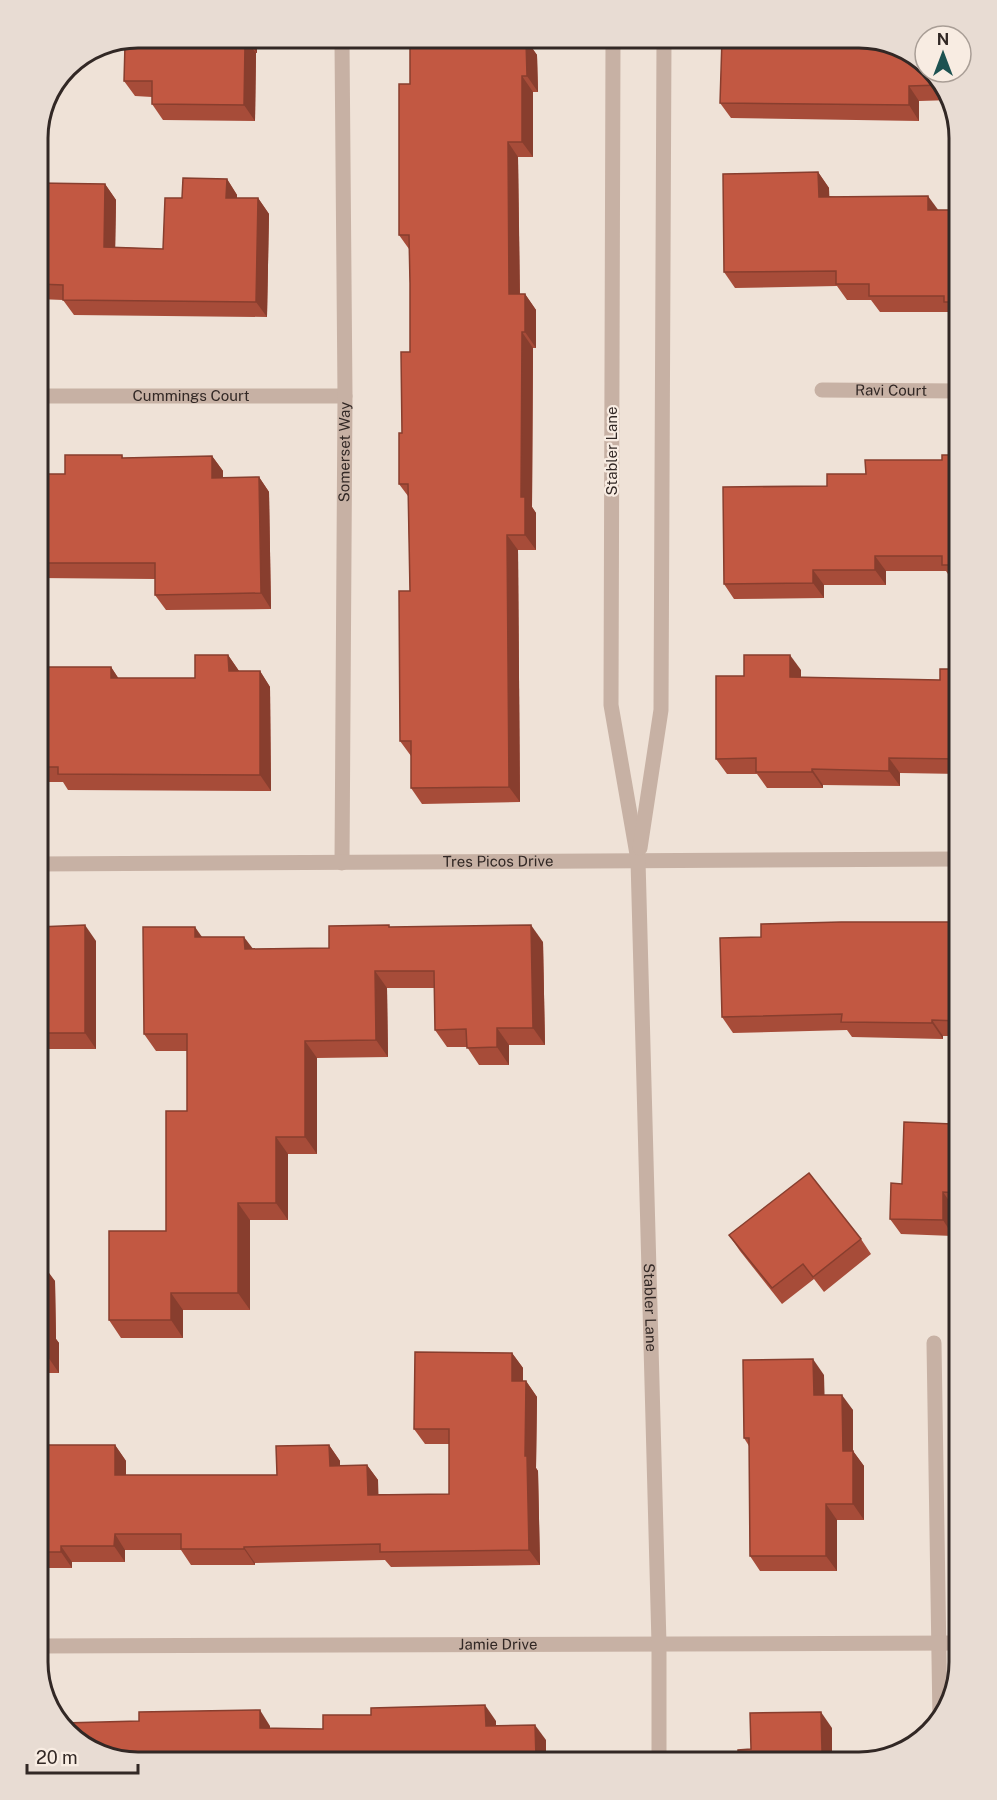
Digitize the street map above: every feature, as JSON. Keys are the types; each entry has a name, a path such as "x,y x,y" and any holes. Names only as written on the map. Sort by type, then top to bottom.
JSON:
{"street":[{"name":"Somerset Way","path":"342,48 345,396 342,863"},
{"name":"Stabler Lane","path":"613,48 611,705 638,860 659,1644 659,1752"},
{"name":"Stabler Lane","path":"638,860 661,710 664,48"},
{"name":"Ravi Court","path":"822,390 949,391"},
{"name":"Cummings Court","path":"48,396 345,396"},
{"name":"Tres Picos Drive","path":"48,864 949,859"},
{"path":"934,1343 940,1702"},
{"name":"Jamie Drive","path":"48,1646 949,1643"}],"building":[{"path":"245,48 244,105 152,104 152,81 124,81 125,50"},
{"path":"410,48 526,48 527,76 522,76 522,142 508,142 509,294 525,294 525,332 522,332 521,497 525,497 525,535 507,535 509,787 411,788 411,741 400,741 399,591 410,591 408,484 399,484 399,433 402,433 401,352 410,352 410,283 409,235 399,235 399,84 410,84"},
{"path":"722,48 865,48 888,53 913,66 913,84 932,85 909,86 909,105 720,103"},
{"path":"818,172 819,197 928,196 928,210 949,210 949,302 944,302 944,296 869,296 869,284 836,284 836,271 724,272 723,174"},
{"path":"183,178 227,179 226,198 258,198 256,302 63,300 63,285 48,284 48,183 105,184 104,247 163,249 165,198 182,198"},
{"path":"65,455 122,455 122,458 212,456 212,478 259,477 261,593 155,595 155,563 48,563 48,474 65,474"},
{"path":"942,455 949,455 949,565 942,565 942,556 875,556 875,570 813,570 813,583 724,584 723,487 827,486 827,474 866,474 865,460 942,460"},
{"path":"195,655 228,655 229,671 260,671 260,775 58,774 58,767 48,767 48,667 111,667 111,678 195,678"},
{"path":"744,655 790,655 790,677 940,680 940,669 949,669 949,759 889,758 889,771 812,769 812,772 756,772 756,758 716,759 716,676 744,676"},
{"path":"949,922 949,1021 932,1020 932,1023 841,1022 842,1014 722,1017 720,938 761,937 761,924"},
{"path":"85,925 85,1033 48,1033 48,927"},
{"path":"389,925 389,927 531,925 533,1028 497,1028 497,1047 467,1048 466,1029 435,1030 434,971 375,971 376,1040 305,1041 305,1137 276,1137 276,1203 238,1203 238,1293 171,1293 171,1320 109,1320 109,1231 166,1231 166,1111 187,1111 187,1034 144,1034 143,927 195,927 195,937 244,937 245,949 329,948 329,926"},
{"path":"904,1122 949,1124 949,1192 943,1192 943,1220 890,1219 891,1183 902,1184"},
{"path":"809,1173 861,1239 813,1277 803,1264 772,1288 729,1235"},
{"path":"415,1352 512,1353 512,1381 526,1381 525,1456 527,1456 529,1550 380,1552 380,1544 181,1549 181,1534 115,1534 114,1546 61,1546 61,1552 48,1552 48,1445 115,1445 115,1475 277,1475 276,1446 329,1445 330,1466 367,1465 368,1495 449,1494 449,1429 414,1429"},
{"path":"813,1359 814,1395 842,1395 843,1451 853,1451 853,1504 826,1504 826,1556 750,1556 749,1438 744,1438 743,1360"},
{"path":"485,1705 486,1726 535,1725 536,1752 132,1752 98,1743 72,1723 139,1721 139,1712 260,1710 260,1728 323,1729 323,1715 371,1715 371,1708"},
{"path":"821,1712 822,1752 738,1752 738,1750 751,1749 750,1713"}]}
